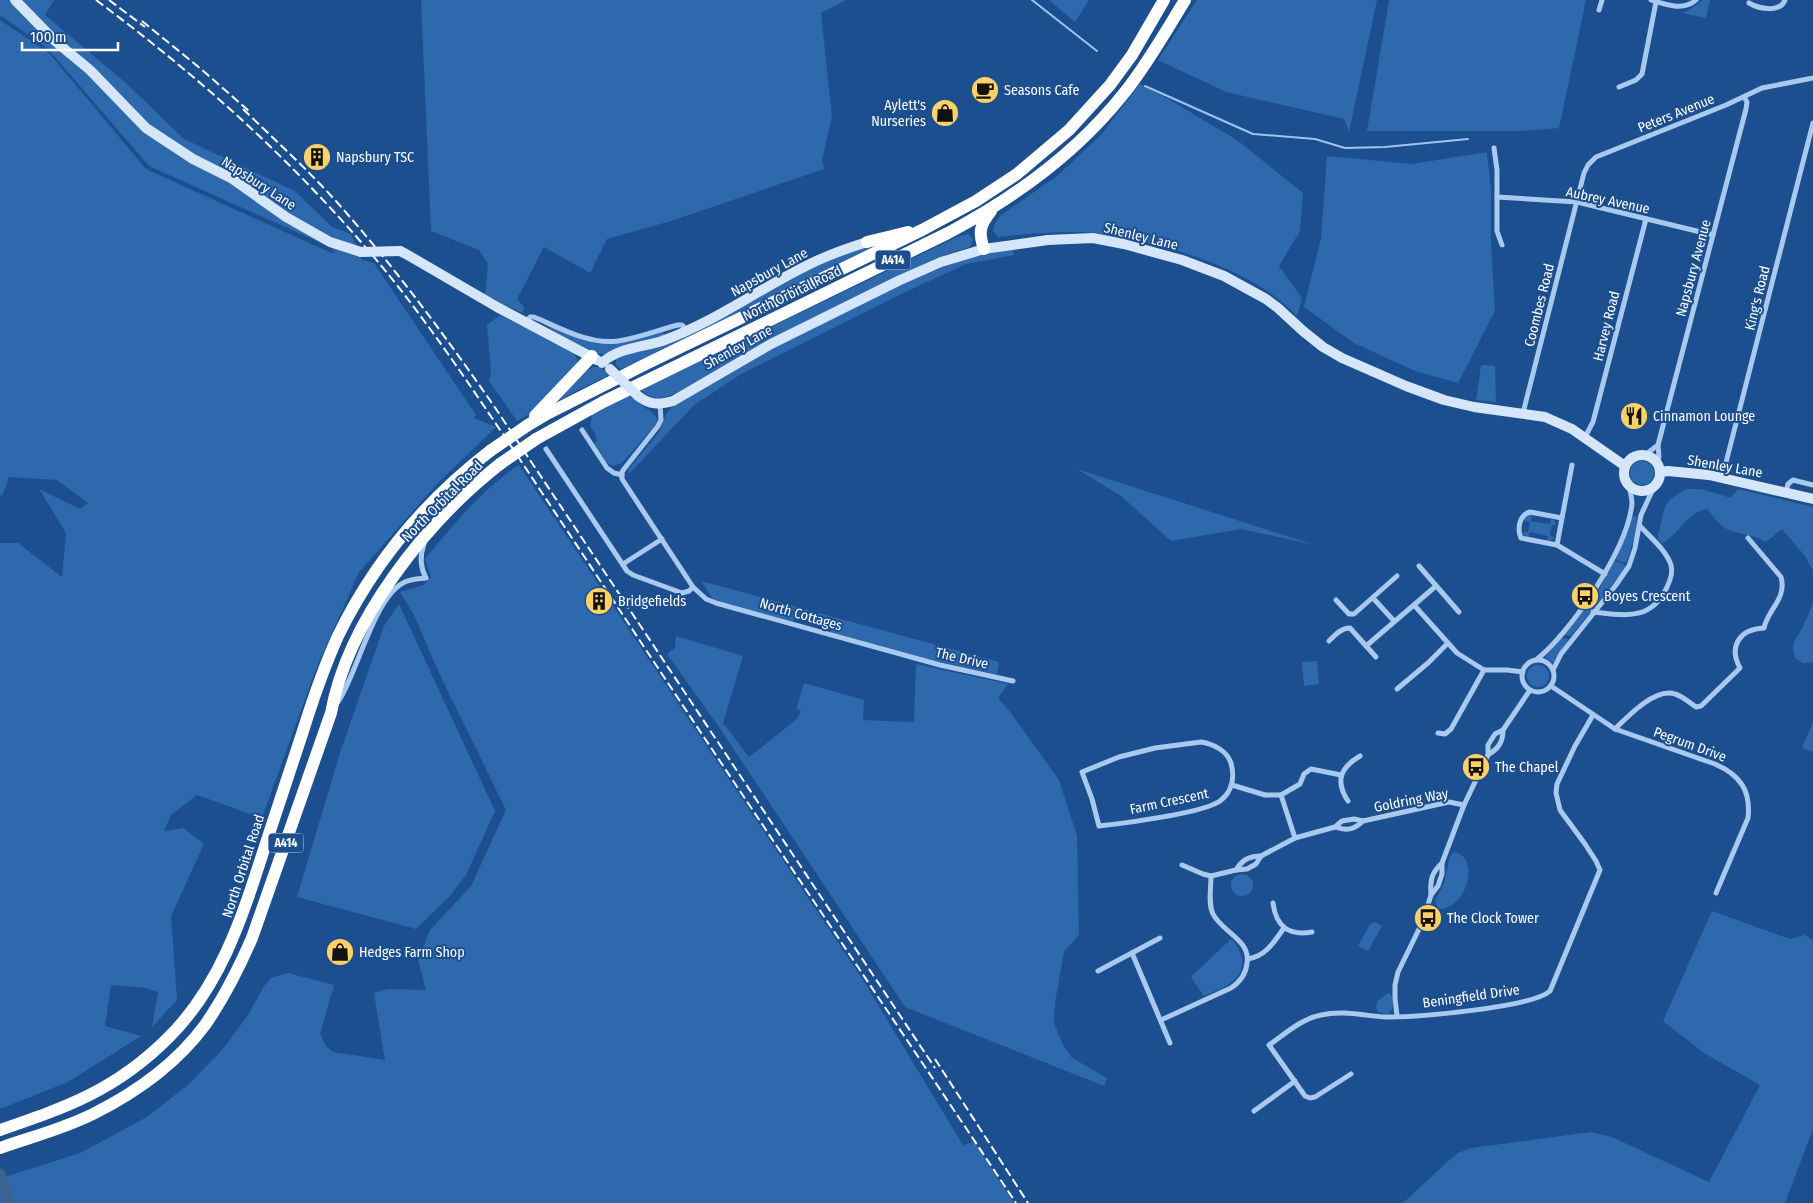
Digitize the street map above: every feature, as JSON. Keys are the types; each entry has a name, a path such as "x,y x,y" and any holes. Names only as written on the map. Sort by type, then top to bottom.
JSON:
{"highway":[{"name":"North Orbital Road","path":"0,1130 59,1110 127,1074 170,1037 196,1005 211,983 237,931 320,681 343,628 358,599 385,557 440,493 490,451 545,415 922,230 976,201 1017,174 1068,130 1110,85 1126,64 1164,0"},
{"name":"North Orbital Road","path":"0,1148 64,1126 92,1114 130,1093 162,1069 205,1025 237,972 252,938 331,713 335,692 347,660 364,625 413,550 472,487 500,464 536,439 612,398 948,233 993,209 1050,169 1100,121 1143,67 1185,0"},
{"path":"982,243 984,221 993,209"},
{"path":"867,242 899,233 922,230"},
{"path":"948,233 969,230 982,243"},
{"path":"528,425 592,356"}],"main road":[{"name":"Napsbury Lane","path":"15,0 55,41 90,70 146,128 192,159 231,178 286,217 330,242 361,252 400,251 497,307 592,356"},
{"name":"Shenley Lane","path":"660,404 673,401 762,348 910,275 982,243 1093,238 1124,244 1182,260 1224,276 1255,292 1278,308 1303,332 1323,347 1350,362 1444,400 1474,407 1544,417 1572,429 1625,466"},
{"name":"Napsbury Lane","path":"606,366 615,354 661,341 687,330 736,306 810,264 836,252 867,242"},
{"path":"592,356 606,366 638,396 648,403 660,404"},
{"path":"1636,456 1652,458 1658,467 1660,477 1650,490 1638,491 1628,486 1624,476 1625,466 1636,456"},
{"name":"Shenley Lane","path":"1658,467 1722,478 1813,499"}],"street":[{"path":"1599,10 1602,0"},
{"path":"1619,87 1636,80 1642,74 1654,1 1684,7 1696,0"},
{"path":"1749,3 1756,7 1778,8 1783,5 1785,0"},
{"name":"Peters Avenue","path":"1577,202 1584,173 1588,165 1596,157 1762,88 1813,78"},
{"name":"Napsbury Avenue","path":"1658,467 1658,445 1746,109 1747,102 1744,97"},
{"name":"King's Road","path":"1722,478 1813,123"},
{"path":"1494,148 1497,170 1497,231 1502,245"},
{"name":"Aubrey Avenue","path":"1497,197 1577,202 1713,235"},
{"name":"Coombes Road","path":"1523,414 1577,202"},
{"name":"Harvey Road","path":"1585,437 1593,422 1646,219"},
{"name":"Napsbury Lane","path":"526,322 530,317 534,317 592,340 605,341 618,341 678,325 682,325 687,330"},
{"path":"622,475 624,468 658,426 661,420 660,404"},
{"name":"North Cottages","path":"582,430 607,468 614,473 622,475 624,482 693,587 706,599 906,656"},
{"path":"1645,456 1658,445"},
{"path":"546,449 623,564 633,575 682,593 689,591 693,587"},
{"path":"1557,545 1572,465"},
{"path":"1786,492 1788,484 1793,480 1813,485"},
{"path":"1628,486 1632,504 1620,543 1605,574 1591,594 1555,641 1536,660 1527,664 1522,672 1523,682 1530,690 1539,692 1551,686 1553,670 1561,654 1629,566 1635,548 1641,515 1654,487"},
{"path":"1562,518 1530,512 1526,513 1521,517 1519,532 1521,538 1557,545 1605,574"},
{"path":"1593,612 1640,614 1655,605 1666,588 1671,576 1672,567 1668,559 1640,526"},
{"path":"331,713 343,694 362,647 381,608 392,591 402,583 426,578 423,572 421,554 426,536"},
{"path":"1615,729 1637,708 1664,693 1674,693 1696,706 1701,706 1740,668 1735,657 1736,644 1746,633 1757,628 1764,628 1767,618 1780,600 1782,592 1780,577 1748,538"},
{"path":"623,564 662,539"},
{"path":"1419,566 1459,612"},
{"path":"1336,600 1351,614 1354,614 1397,576"},
{"path":"1366,646 1436,586"},
{"path":"1373,598 1394,622"},
{"path":"1414,605 1447,644 1457,653 1484,670 1522,672"},
{"path":"1328,641 1345,628 1350,628 1376,657"},
{"path":"1397,689 1447,644"},
{"name":"The Drive","path":"906,656 1013,681"},
{"path":"1536,660 1546,662 1553,670"},
{"path":"1438,733 1445,734 1451,729 1484,670"},
{"name":"Pegrum Drive","path":"1551,686 1615,729 1715,764 1727,769 1740,780 1744,786 1748,802 1748,818 1716,893"},
{"name":"Goldring Way","path":"1397,1016 1395,985 1398,972 1423,921 1431,895 1438,886 1442,874 1442,863 1464,805 1488,755 1488,745 1495,734 1503,730 1530,690"},
{"name":"Beningfield Drive","path":"1351,1074 1315,1097 1310,1098 1305,1096 1269,1045 1298,1025 1320,1015 1332,1013 1397,1016 1488,1008 1540,998 1546,995 1553,987 1600,870 1589,850 1560,810 1556,793 1557,784 1575,746 1593,715"},
{"name":"Goldring Way","path":"1488,755 1496,750 1500,744 1503,738 1503,730"},
{"name":"Farm Crescent","path":"1201,742 1210,743 1221,749 1230,759 1233,771 1232,785 1221,800 1209,806 1174,814 1099,826 1082,772 1119,757 1155,748 1201,742"},
{"path":"1348,801 1340,784 1341,775 1352,761 1360,756"},
{"path":"1232,785 1265,795 1281,795 1300,784 1304,774 1311,769 1341,775"},
{"path":"1281,795 1295,838"},
{"name":"Goldring Way","path":"1261,856 1295,838 1335,827 1342,821 1354,818 1363,821 1449,802 1464,805"},
{"name":"Goldring Way","path":"1335,827 1344,830 1356,828 1363,821"},
{"path":"1236,870 1241,862 1251,856 1261,856"},
{"path":"1182,865 1212,876 1247,869 1256,864 1261,856"},
{"name":"Goldring Way","path":"1431,895 1430,882 1434,871 1442,863"},
{"path":"1161,1020 1231,988 1244,975 1248,959 1243,945 1217,921 1213,914 1211,907 1212,876"},
{"path":"1273,903 1274,914 1284,928 1301,934 1312,932"},
{"path":"1248,959 1264,954 1284,928"},
{"path":"1098,971 1160,938"},
{"path":"1132,953 1170,1043"},
{"path":"1254,1111 1295,1081"}],"shaded area":[{"path":"0,0 54,0 45,15 126,83 184,139 295,191 332,227 351,234 362,260 374,263 476,415 474,418 496,427 437,484 359,572 316,669 262,818 197,795 171,815 164,831 183,828 204,844 171,916 177,1000 152,1027 158,992 145,988 111,985 105,1026 141,1036 68,1082 0,1109 0,543 18,543 62,577 66,533 39,489 80,509 88,503 57,480 9,477 3,494 0,496 0,20 49,53 146,169 329,252 335,253 332,248 149,166 48,49 0,15"},
{"path":"421,0 846,0 821,13 832,117 822,160 824,169 671,221 607,239 590,273 544,247 517,299 524,307 523,313 485,296 488,264 479,250 431,231"},
{"path":"1049,0 1089,0 1075,22"},
{"path":"1197,0 1377,0 1349,132 1344,119 1226,92 1158,60"},
{"path":"1389,0 1586,0 1559,128 1523,131 1367,131"},
{"path":"1702,0 1710,0 1706,18 1682,13 1691,9"},
{"path":"1140,84 1237,140 1303,193 1300,231 1279,266 1302,298 1297,316 1277,298 1258,285 1215,264 1166,247 1096,233 1059,232 998,237 993,231 995,223 1001,215 1057,176 1101,135"},
{"path":"1487,152 1491,190 1491,244 1495,311 1458,383 1415,371 1354,343 1304,307 1321,238 1327,156 1412,164"},
{"path":"969,234 973,240 970,247 928,262 789,331 676,393 658,398 650,396 641,390 957,237"},
{"path":"874,242 875,247 676,344 621,369 616,366 616,359 794,275"},
{"path":"1013,250 1014,255 966,264 897,296 741,374 694,405 629,474 628,470 659,432 667,412 671,408 766,351 895,287 953,263 975,256"},
{"path":"500,315 571,351 577,360 577,367 549,397 534,411 517,421 489,381 491,371 487,325"},
{"path":"551,326 592,342 612,344 663,332 665,337 623,350 600,354 589,351 550,329"},
{"path":"1481,365 1495,366 1496,402 1476,400"},
{"path":"594,367 600,367 610,375 553,404 586,371"},
{"path":"628,395 654,414 657,423 622,463 613,466 607,463 594,443 597,441 590,426 591,413"},
{"path":"1642,461 1651,464 1654,473 1651,482 1642,485 1633,482 1630,473 1633,464"},
{"path":"519,465 863,980 963,1145 974,1142 1014,1203 0,1203 0,1193 6,1190 2,1178 80,1153 147,1117 189,1084 223,1049 248,1015 264,986 271,978 288,973 334,985 320,1034 326,1046 333,1052 385,1060 374,993 388,989 426,990 418,960 430,930 471,886 506,810 439,673 413,613 400,592 424,585 431,577 425,559 457,520 480,496"},
{"path":"1077,469 1315,545 1241,529 1171,541 1121,496"},
{"path":"1686,489 1701,489 1731,497 1738,489 1813,507 1813,571 1805,556 1782,529 1766,542 1757,537 1732,531 1724,527 1707,509 1694,514 1668,540 1662,543 1658,539 1658,535 1667,503"},
{"path":"1532,514 1531,521 1550,524 1551,519 1554,520 1556,525 1552,525 1550,536 1554,537 1554,539 1547,541 1548,536 1530,532 1528,537 1524,536 1523,532 1528,532 1530,522 1524,519"},
{"path":"1637,516 1635,536 1626,563 1616,560 1631,517"},
{"path":"1615,561 1626,565 1620,575 1571,636 1565,635 1598,591"},
{"path":"701,581 999,662 997,674 927,659 830,632 831,627 794,617 793,622 713,599"},
{"path":"399,604 495,811 466,875 449,897 416,929 297,897 340,753 384,626"},
{"path":"1813,604 1813,662 1803,663 1795,658 1794,641 1802,629"},
{"path":"676,636 743,656 723,723 749,757 797,719 801,711 796,709 804,683 864,700 863,720 910,722 914,721 916,664 1008,684 998,698 1059,780 1077,836 1079,935 1064,952 1055,1002 1054,1023 1063,1045 1072,1058 1107,1078 1104,1086 905,1007 719,727 667,654 675,648"},
{"path":"1562,638 1569,639 1553,663 1545,657"},
{"path":"1317,661 1319,684 1304,686 1302,662"},
{"path":"1538,665 1546,668 1549,676 1546,684 1538,687 1530,684 1527,676 1530,668"},
{"path":"1813,722 1813,752 1802,748"},
{"path":"1454,852 1463,856 1467,863 1469,873 1467,883 1463,893 1456,902 1448,907 1438,909 1435,901 1444,883 1450,856"},
{"path":"1242,874 1250,877 1253,885 1250,893 1242,896 1234,893 1231,885 1234,877"},
{"path":"1712,911 1790,939 1805,935 1813,941 1813,1129 1785,1203 1403,1203 1458,1153 1471,1148 1591,1132 1612,1137 1709,1182 1760,1085 1704,1053 1663,1021"},
{"path":"1375,922 1382,926 1368,951 1358,946 1370,924"},
{"path":"1231,939 1241,954 1241,971 1230,983 1204,996 1191,977"},
{"path":"1390,993 1393,1007 1390,1012 1387,1014 1378,1012 1376,1009 1377,1003 1381,998"}],"waterway":[{"path":"1032,0 1097,51"},
{"path":"1145,86 1253,134 1315,139 1345,148 1385,147 1468,139"},
{"path":"0,1174 9,1203"}],"railway":[{"path":"96,0 202,84 268,144 331,208 404,294 482,402 1016,1203"},
{"path":"109,0 145,27"},
{"path":"142,21 249,111"},
{"path":"243,109 301,165 357,225 399,276 458,355 496,409 935,1068"},
{"path":"935,1059 1028,1203"}],"place":[{"name":"Seasons Cafe","path":"985,90"},
{"name":"Aylett's Nurseries","path":"945,113"},
{"name":"Napsbury TSC","path":"317,157"},
{"name":"Cinnamon Lounge","path":"1634,416"},
{"name":"Boyes Crescent","path":"1585,596"},
{"name":"Bridgefields","path":"599,601"},
{"name":"The Chapel","path":"1476,767"},
{"name":"The Clock Tower","path":"1428,918"},
{"name":"Hedges Farm Shop","path":"340,952"}]}
